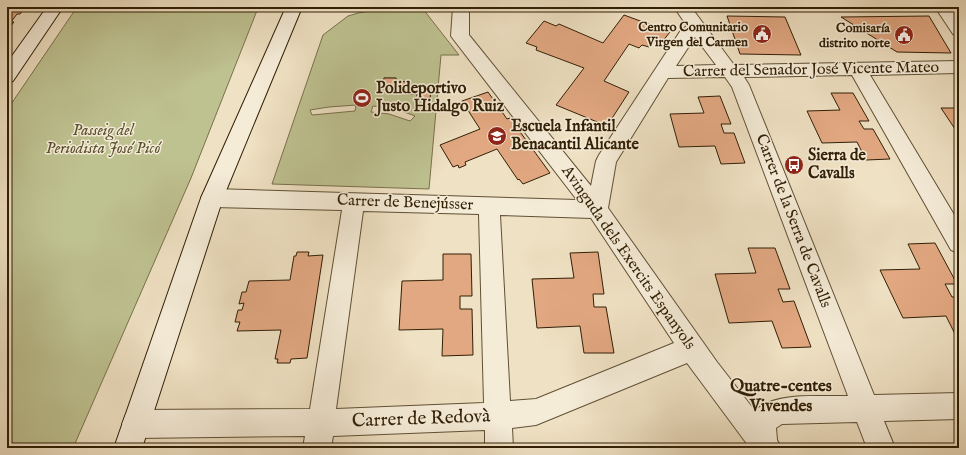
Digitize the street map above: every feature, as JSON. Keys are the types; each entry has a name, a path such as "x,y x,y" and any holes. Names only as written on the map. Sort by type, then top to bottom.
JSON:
{"street":[{"path":"7,76 55,7"},
{"path":"132,436 212,198 294,7"},
{"name":"Avinguda dels Exercits Espanyols","path":"462,7 460,36 597,209 708,371 766,446"},
{"name":"Carrer de la Serra de Cavalls","path":"682,7 740,85 881,448"},
{"path":"943,7 959,30"},
{"path":"597,209 606,161 687,34 697,26"},
{"name":"Carrer del Senador José Vicente Mateo","path":"663,72 959,68"},
{"path":"858,69 959,243"},
{"name":"Carrer de Benejússer","path":"212,198 597,209"},
{"path":"317,448 354,202"},
{"path":"489,206 499,448"},
{"name":"Carrer de Redovà","path":"132,436 321,422 498,416 536,412 693,348"},
{"path":"766,446 762,423 770,415 782,411 959,406"}],"green space":[{"name":"Passeig del Periodista José Picó","path":"77,7 258,8 191,178 73,448 7,448 7,110"},
{"name":"Polideportivo Justo Hidalgo Ruiz","path":"385,8 423,9 459,55 441,55 429,189 272,184 323,35 348,16","holes":["384,78 396,78 396,81 408,82 407,85 419,86 419,89 431,90 430,98 417,98 417,94 405,94 405,90 394,90 394,87 382,86","356,105 355,111 312,115 310,110","373,106 396,109 415,116 410,121 389,114 371,112"]}],"building":[{"path":"7,7 22,7 21,9 24,9 20,14 17,14 11,22 14,22 10,27 7,27"},
{"path":"624,15 670,32 662,42 655,40 649,47 642,45 639,48 629,44 604,81 629,92 607,126 556,105 584,68 536,50 537,47 526,43 544,21 556,26 559,24 603,43"},
{"path":"727,16 785,17 801,55 740,54"},
{"name":"Comisaría distrito norte","path":"929,16 951,53 897,52 841,17"},
{"path":"384,78 396,78 396,81 408,82 407,85 419,86 419,89 431,90 430,98 417,98 417,94 405,94 405,90 393,90 394,87 382,86"},
{"path":"488,92 507,119 510,118 550,173 523,184 519,179 518,180 497,149 465,162 466,165 459,168 458,165 453,167 440,145 480,129 462,101"},
{"path":"831,93 853,93 869,121 859,121 864,129 873,129 890,159 866,160 857,142 822,143 807,111 840,110"},
{"path":"720,96 731,124 721,124 724,133 734,133 745,163 721,164 715,146 679,147 670,114 704,113 698,97"},
{"path":"941,108 959,108 959,135"},
{"path":"935,243 957,284 945,284 952,297 959,297 959,342 946,316 903,318 880,270 920,269 908,244"},
{"path":"748,248 775,248 790,289 778,289 783,302 794,301 811,347 782,348 772,321 729,323 715,274 756,273"},
{"path":"297,252 309,252 308,256 323,255 307,358 291,359 290,363 277,363 278,359 275,359 281,330 237,331 240,322 235,322 238,310 242,310 244,303 239,304 242,292 246,292 249,281 290,280 294,256 296,256"},
{"path":"598,252 604,294 593,294 594,307 606,307 614,353 584,353 580,326 537,328 532,279 574,278 570,253"},
{"path":"443,254 471,254 472,296 460,296 460,309 472,309 473,355 442,356 443,329 399,330 402,281 443,280"}],"place":[{"name":"Centro Comunitario Virgen del Carmen","path":"762,34"},
{"name":"Comisaría distrito norte","path":"904,35"},
{"name":"Polideportivo Justo Hidalgo Ruiz","path":"362,98"},
{"name":"Escuela Infantil Benacantil Alicante","path":"497,136"},
{"name":"Sierra de Cavalls","path":"794,165"}],"district":[{"name":"Quatre-centes Vivendes","path":"781,396"}]}
